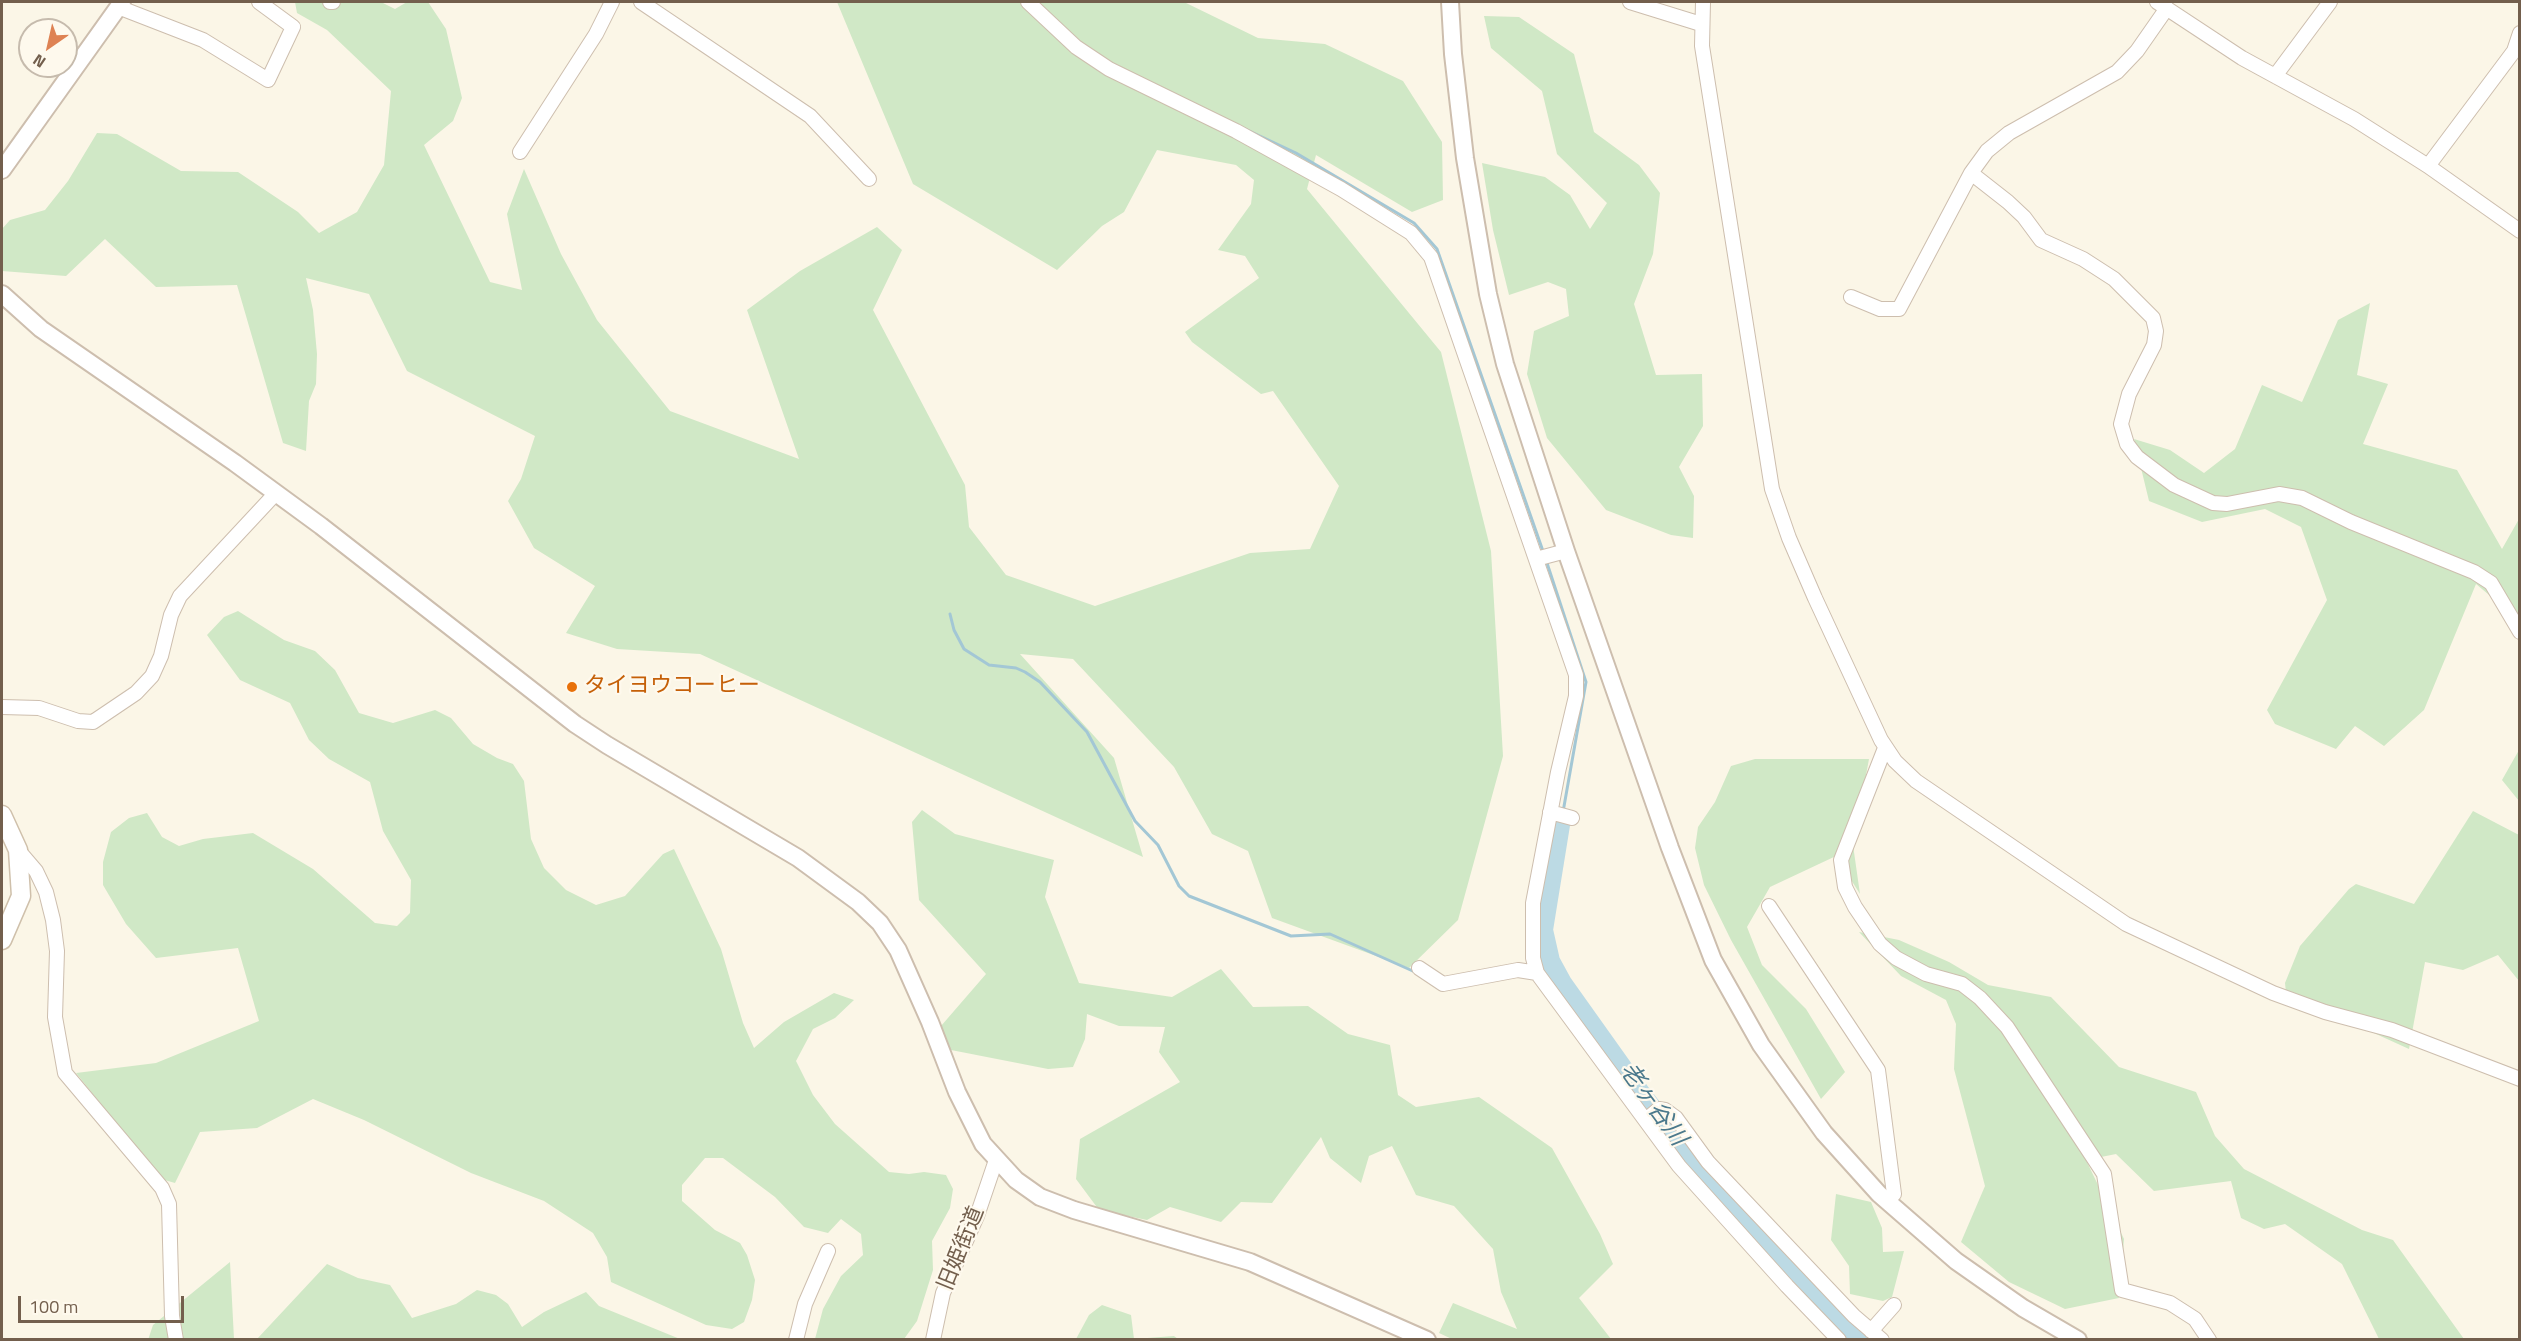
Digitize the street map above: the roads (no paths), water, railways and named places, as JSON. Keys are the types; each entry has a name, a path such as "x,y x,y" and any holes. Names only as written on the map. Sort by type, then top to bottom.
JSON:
{"main road":[{"path":"2,940 21,896 18,850 3,822"}],"street":[{"path":"2,170 120,4 203,40 268,80 293,27 259,2"},
{"path":"520,152 596,34 612,2"},
{"path":"641,2 810,116 869,179"},
{"path":"1028,2 1076,47 1109,69 1236,131 1341,189 1411,233 1431,257 1538,558 1576,675 1576,696 1550,812 1533,903 1535,966 1679,1166 1839,1340"},
{"path":"1450,2 1453,54 1465,158 1488,294 1505,364 1560,553 1713,960 1761,1045 1824,1133 1887,1201 1956,1261 2024,1308 2078,1340"},
{"path":"1630,2 1701,24"},
{"path":"1703,2 1702,46 1772,489 1810,588 1885,748 1916,781 2126,924 2273,993 2325,1012 2392,1030 2520,1078"},
{"path":"2275,76 2330,2"},
{"path":"1851,297 1880,309 1899,309 1971,173 1987,151 2009,133 2117,72 2138,51 2162,5 2242,58 2354,118 2428,166 2520,231"},
{"path":"2428,166 2514,51 2520,33"},
{"path":"1971,173 2008,202 2041,240 2083,259 2114,279 2153,318 2156,332 2154,345 2129,394 2121,424 2127,444 2137,457 2174,485 2213,503 2227,504 2278,494 2302,498 2351,522 2474,572 2490,583 2520,632"},
{"path":"2,294 41,329 276,494 575,724 798,858 858,902 880,923 898,950 930,1022 957,1092 983,1144 1016,1180 1041,1197 1074,1210 1250,1262 1427,1340"},
{"path":"2,707 39,708 78,722 93,722 136,693 152,676 161,656 171,615 180,596 276,494"},
{"path":"1538,558 1560,553"},
{"path":"1885,748 1842,860 1845,887 1855,907 1880,944 1896,958 1926,974 1962,984 1980,998 2007,1027 2104,1174 2122,1290 2170,1304 2194,1319 2209,1340"},
{"path":"1550,812 1572,818"},
{"path":"18,850 36,871 46,892 53,920 57,951 55,1017 65,1072 162,1188 170,1204 172,1316 176,1340"},
{"path":"1769,906 1878,1070 1894,1194 1887,1201"},
{"path":"1419,968 1443,984 1535,966"},
{"path":"1647,1119 1659,1109 1665,1110 1676,1119 1708,1162 1877,1335 1894,1305"},
{"name":"旧姫街道","path":"933,1340 943,1293 977,1216 996,1160"},
{"path":"796,1340 805,1304 828,1251"}],"waterway":[{"path":"1245,129 1296,153 1414,223 1437,249 1544,554"},
{"path":"1546,560 1586,682 1563,812"},
{"path":"950,614 954,630 964,649 989,665 1016,668 1040,682 1087,732 1135,821 1158,845 1179,886 1189,896 1291,936 1330,934 1415,972"},
{"name":"老ヶ谷川","path":"1560,825 1543,930 1550,961 1562,983 1641,1094 1694,1162 1862,1340"},
{"path":"1539,962 1550,961"}],"place":[{"name":"タイヨウコーヒー","path":"572,687"}]}
